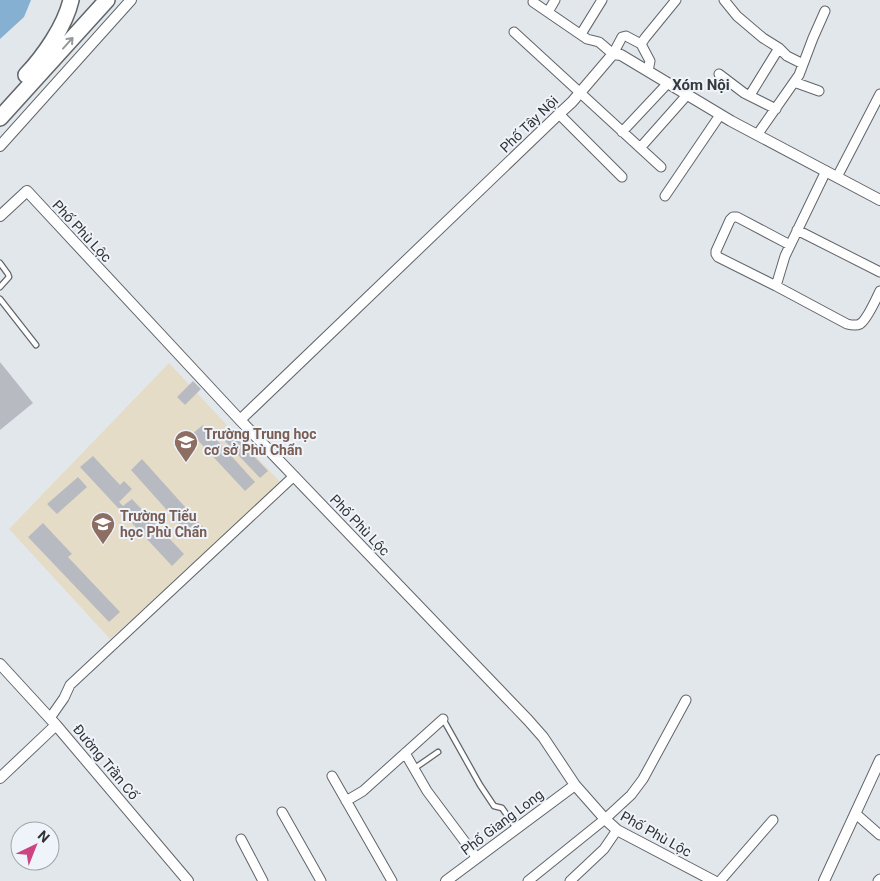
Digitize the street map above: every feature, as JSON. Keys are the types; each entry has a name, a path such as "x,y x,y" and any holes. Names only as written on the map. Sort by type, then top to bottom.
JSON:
{"highway":[{"path":"0,104 42,56 64,19 71,0"},
{"path":"0,118 107,0"}],"street":[{"path":"0,146 131,0"},
{"path":"548,12 555,0"},
{"path":"581,34 602,0"},
{"path":"641,44 676,0"},
{"path":"724,0 737,16 764,38 787,56 803,64"},
{"path":"533,2 587,39 599,42 613,54 621,55 720,115 880,200"},
{"path":"757,135 799,75 825,11"},
{"path":"514,32 661,168"},
{"path":"613,54 622,37 626,36 641,44 650,61 648,71"},
{"path":"750,95 779,48"},
{"name":"Phố Tây Nội","path":"240,420 559,114 580,93 613,54"},
{"path":"719,74 750,95 776,109"},
{"path":"794,82 819,91"},
{"path":"622,132 668,83"},
{"path":"837,177 880,94"},
{"path":"640,148 686,95"},
{"path":"559,114 622,177"},
{"path":"665,196 720,115"},
{"path":"776,286 785,256 826,171"},
{"name":"Phố Phù Lộc","path":"0,216 27,191 240,420 543,737 574,785 605,819 617,830 714,881"},
{"path":"790,245 737,217 733,217 716,250 716,254 718,257 847,324 860,324 865,319 880,291"},
{"path":"797,230 880,272"},
{"path":"0,778 53,722 70,684 294,476"},
{"name":"Đường Trần Cố","path":"0,664 53,722 188,881"},
{"path":"528,881 605,819 631,795 643,779 686,700"},
{"path":"346,801 363,791 444,719"},
{"path":"405,753 427,791 477,858"},
{"path":"824,881 880,760"},
{"path":"332,776 392,881"},
{"name":"Phố Giang Long","path":"446,881 574,785"},
{"path":"282,812 321,881"},
{"path":"856,814 880,835"},
{"path":"720,881 773,820"},
{"path":"570,881 604,849 617,830"},
{"path":"241,840 263,881"}],"lane":[{"path":"0,263 9,277 0,287"},
{"path":"0,299 36,345"},
{"path":"444,719 480,785 494,806 502,808 517,829"},
{"path":"414,769 438,752"}],"shaded area":[{"path":"169,363 281,483 110,639 9,529"}],"water":[{"path":"0,0 31,0 24,17 0,39"}],"building":[{"path":"0,362 33,403 0,430"},
{"path":"193,381 201,389 185,405 177,397"},
{"path":"203,425 255,482 245,491 192,434"},
{"path":"227,428 268,471 260,478 219,435"},
{"path":"93,456 120,485 124,481 132,489 119,502 123,506 132,499 184,554 172,566 80,467"},
{"path":"142,459 203,527 191,537 131,470"},
{"path":"78,477 87,487 57,514 47,504"},
{"path":"43,523 72,554 68,557 120,612 109,622 28,537"}],"place":[{"name":"Trường Trung học cơ sở Phù Chẩn","path":"186,463"},
{"name":"Trường Tiểu học Phù Chẩn","path":"103,545"}],"district":[{"name":"Xóm Nội","path":"701,85"}]}
